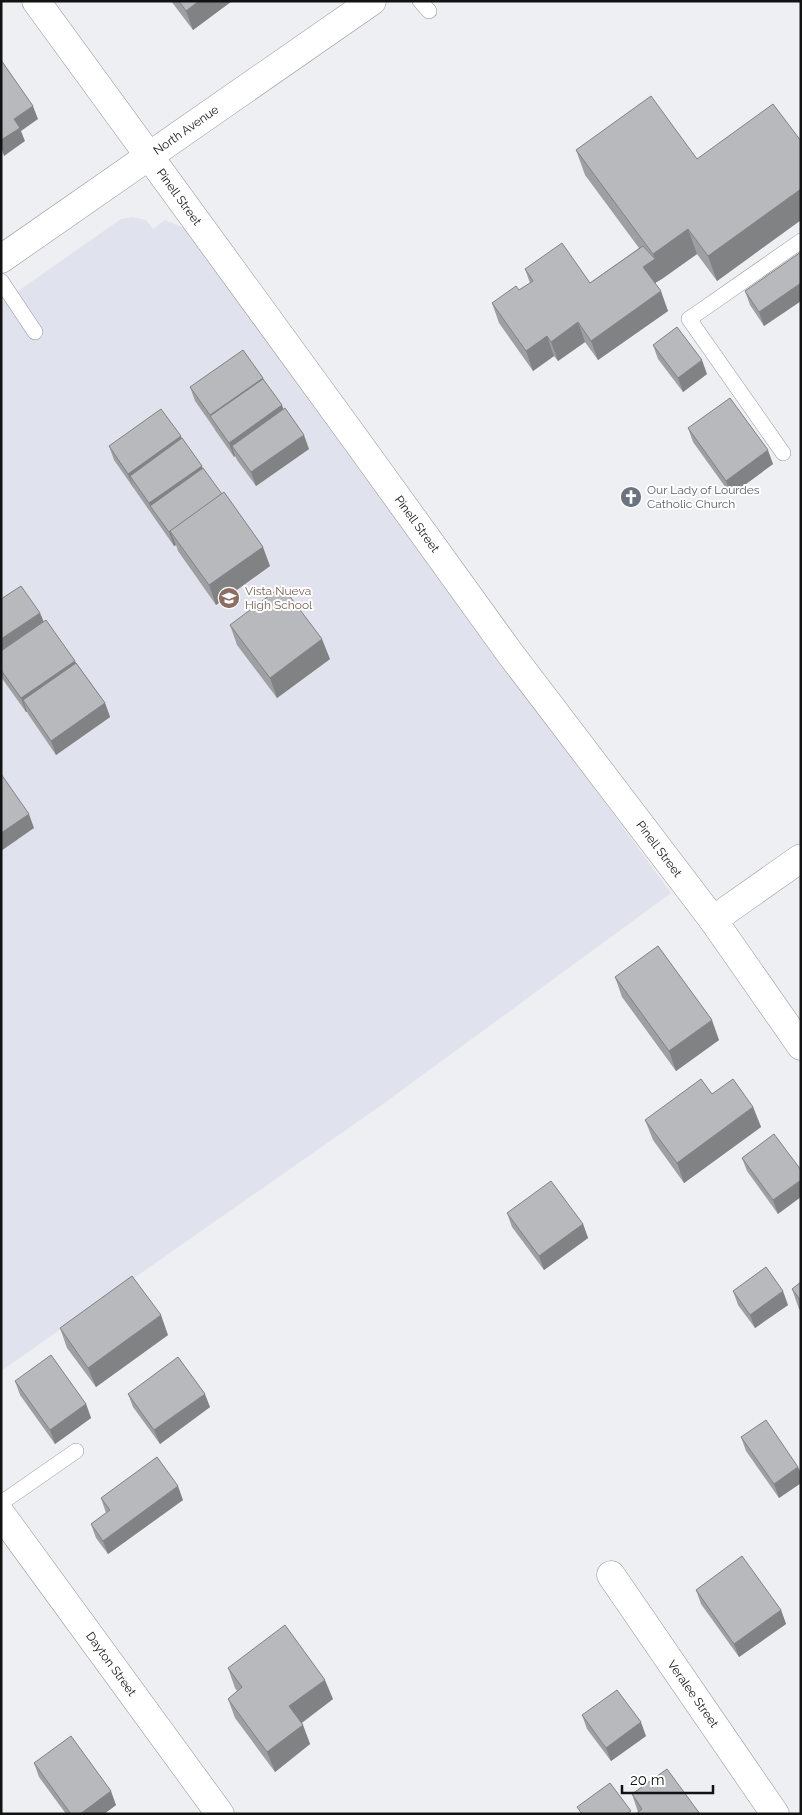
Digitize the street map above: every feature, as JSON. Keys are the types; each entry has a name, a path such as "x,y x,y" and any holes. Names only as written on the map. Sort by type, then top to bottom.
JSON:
{"street":[{"name":"Pinell Street","path":"36,1 509,652 713,920 801,1046"},
{"name":"North Avenue","path":"1,259 372,1"},
{"path":"713,920 801,858"},
{"name":"Dayton Street","path":"1,1514 220,1814"},
{"name":"Veralee Street","path":"611,1575 776,1814"}],"lane":[{"path":"783,453 689,319 801,241"},
{"path":"1,282 35,332"},
{"path":"1,1502 76,1451"}],"shaded area":[{"name":"Vista Nueva High School","path":"133,217 146,220 153,229 165,220 188,230 671,893 383,1104 1,1371 1,303 121,219"}],"building":[{"path":"179,1 199,1 186,11"},
{"path":"1,60 33,106 14,119 20,128 1,140"},
{"path":"651,96 697,159 773,104 801,141 801,189 708,256 688,229 653,254 576,150"},
{"path":"562,243 590,283 643,246 655,259 643,267 661,291 591,341 578,322 551,342 547,336 526,351 492,303 516,286 519,290 533,281 525,269"},
{"path":"801,252 801,283 759,312 745,291"},
{"path":"677,327 702,360 678,378 653,345"},
{"path":"243,350 263,378 210,415 190,387"},
{"path":"263,379 282,405 229,443 210,416"},
{"path":"730,398 768,450 726,481 688,428"},
{"path":"285,408 304,435 251,472 232,446"},
{"path":"161,409 181,436 128,474 109,446"},
{"path":"182,438 202,466 149,503 130,476"},
{"path":"203,468 222,494 169,532 150,506"},
{"path":"224,492 263,547 209,585 170,531"},
{"path":"21,586 40,613 1,639 1,599"},
{"path":"282,586 322,639 270,678 230,625"},
{"path":"46,620 75,661 21,698 1,670 1,651"},
{"path":"76,663 105,703 51,741 23,700"},
{"path":"1,774 29,814 1,833"},
{"path":"658,946 712,1020 669,1051 615,977"},
{"path":"701,1079 712,1094 733,1079 753,1107 677,1163 645,1120"},
{"path":"774,1134 801,1170 801,1180 773,1200 742,1158"},
{"path":"551,1181 583,1224 539,1256 507,1213"},
{"path":"766,1267 783,1291 750,1315 733,1291"},
{"path":"132,1276 161,1315 88,1368 60,1328"},
{"path":"801,1282 801,1301 792,1289"},
{"path":"51,1355 86,1404 50,1430 15,1381"},
{"path":"178,1357 205,1394 154,1430 128,1394"},
{"path":"766,1420 798,1467 774,1484 741,1437"},
{"path":"157,1457 178,1486 103,1541 91,1524 110,1510 101,1498"},
{"path":"742,1556 781,1610 734,1644 696,1590"},
{"path":"285,1625 325,1680 289,1706 303,1725 267,1752 228,1699 242,1687 228,1668"},
{"path":"617,1690 641,1722 606,1748 582,1715"},
{"path":"71,1736 111,1791 80,1814 71,1814 34,1763"},
{"path":"667,1769 700,1814 636,1814 642,1809 632,1794"},
{"path":"610,1783 631,1811 626,1814 582,1814 577,1807"}],"place":[{"name":"Our Lady of Lourdes Catholic Church","path":"631,497"},
{"name":"Vista Nueva High School","path":"229,598"}]}
